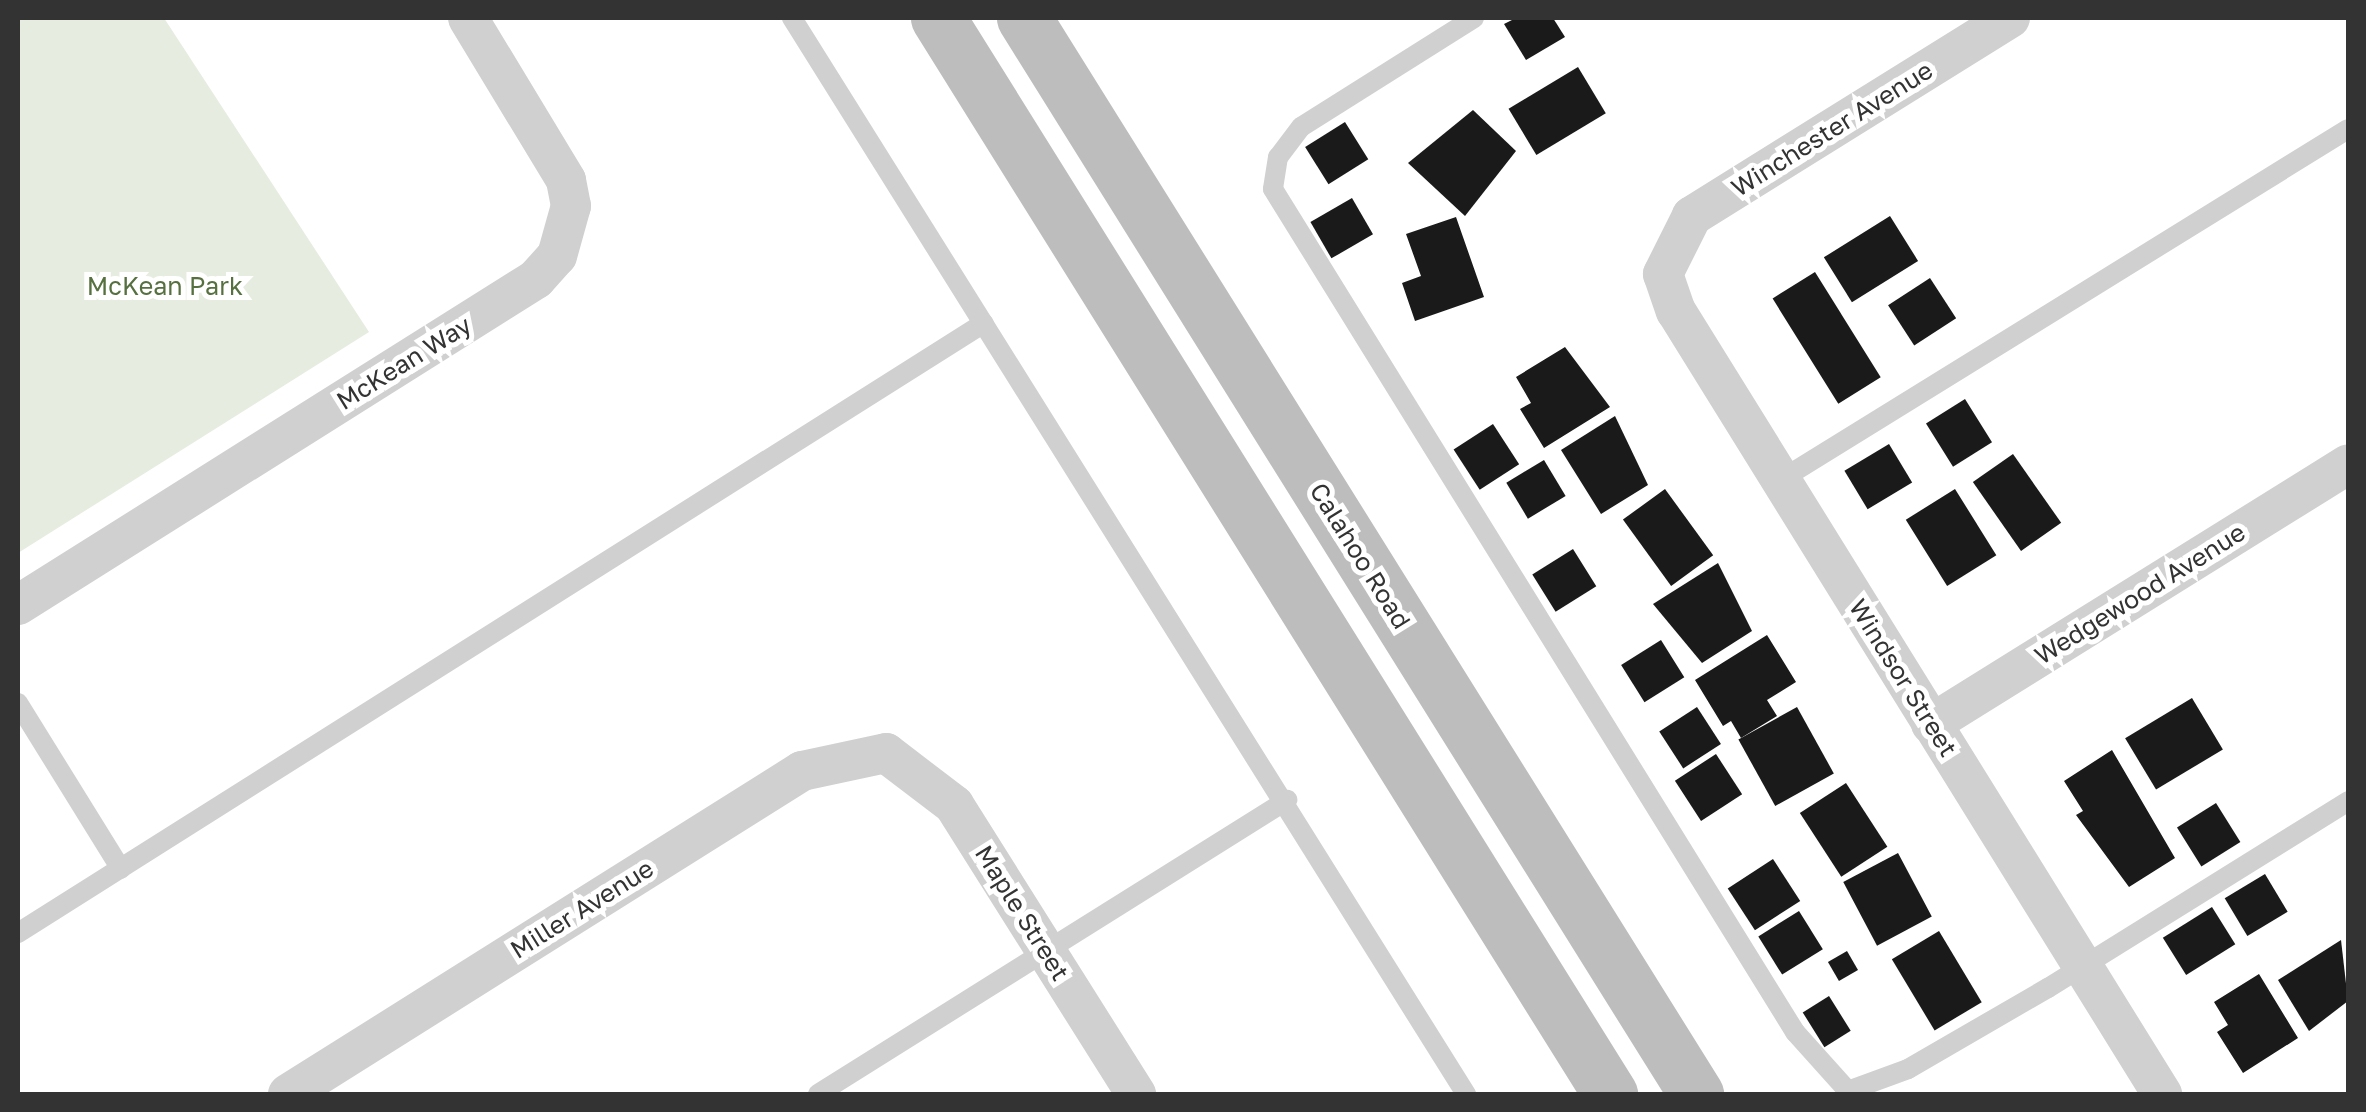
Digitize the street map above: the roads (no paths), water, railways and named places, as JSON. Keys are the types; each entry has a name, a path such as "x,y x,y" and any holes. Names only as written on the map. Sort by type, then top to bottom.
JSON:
{"main road":[{"path":"938,18 1610,1094"},
{"name":"Calahoo Road","path":"1024,18 1696,1094"}],"street":[{"name":"McKean Way","path":"18,605 536,279 557,256 570,219 566,180 468,18"},
{"name":"Winchester Avenue","path":"1668,254 1692,216 2010,18"},
{"name":"Windsor Street","path":"1668,254 1663,274 1676,311 2162,1094"},
{"name":"Wedgewood Avenue","path":"1931,724 2348,464"},
{"name":"Maple Street","path":"886,752 954,805 1136,1094"},
{"name":"Miller Avenue","path":"288,1094 802,771 886,752"}],"lane":[{"path":"792,18 1286,800 1466,1094"},
{"path":"1474,18 1302,128 1278,157 1273,189 1796,1032 1848,1091 1908,1069 2348,801"},
{"path":"1782,479 2348,129"},
{"path":"18,934 984,323"},
{"path":"18,702 121,868"},
{"path":"818,1094 1286,800"}],"park label":[{"name":"McKean Park","path":"165,286"}]}
